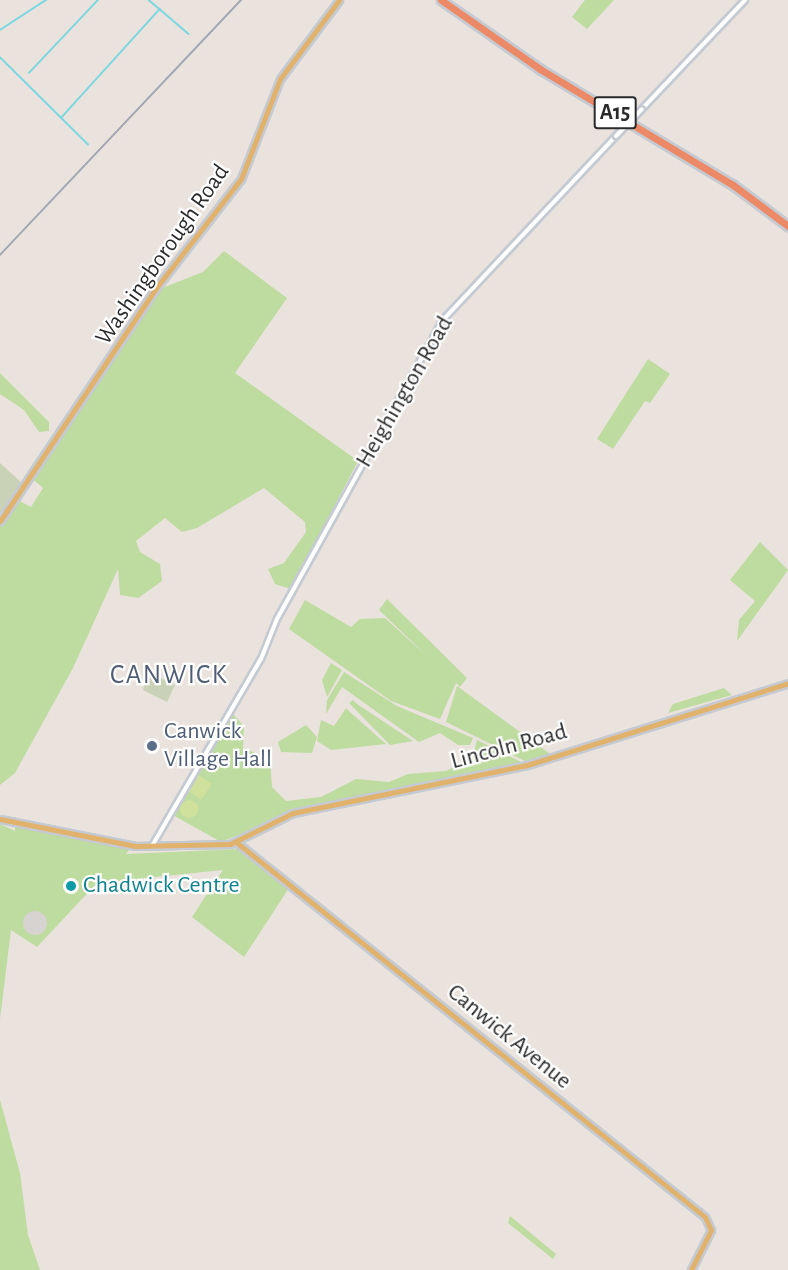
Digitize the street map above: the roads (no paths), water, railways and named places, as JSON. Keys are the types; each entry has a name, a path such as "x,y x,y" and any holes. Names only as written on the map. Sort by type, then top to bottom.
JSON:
{"highway":[{"name":"A15","path":"441,0 540,69 733,184 788,226"}],"main road":[{"name":"Washingborough Road","path":"0,522 156,288 241,179 280,79 339,0"},
{"name":"Lincoln Road","path":"240,841 293,813 527,765 788,682"},
{"path":"0,819 152,846 240,841"},
{"name":"Canwick Avenue","path":"240,841 243,848 705,1217 711,1230 691,1270"}],"street":[{"name":"Heighington Road","path":"152,846 261,659 277,619 443,320 745,0"}],"waterway":[{"path":"0,30 46,0"},
{"path":"29,73 98,0"},
{"path":"149,0 189,34"},
{"path":"61,118 160,9"},
{"path":"0,57 88,144"}],"railway":[{"path":"0,255 241,0"}],"place":[{"name":"Canwick Village Hall","path":"152,746"},
{"name":"Chadwick Centre","path":"71,886"}],"district":[{"name":"CANWICK","path":"169,675"}]}
